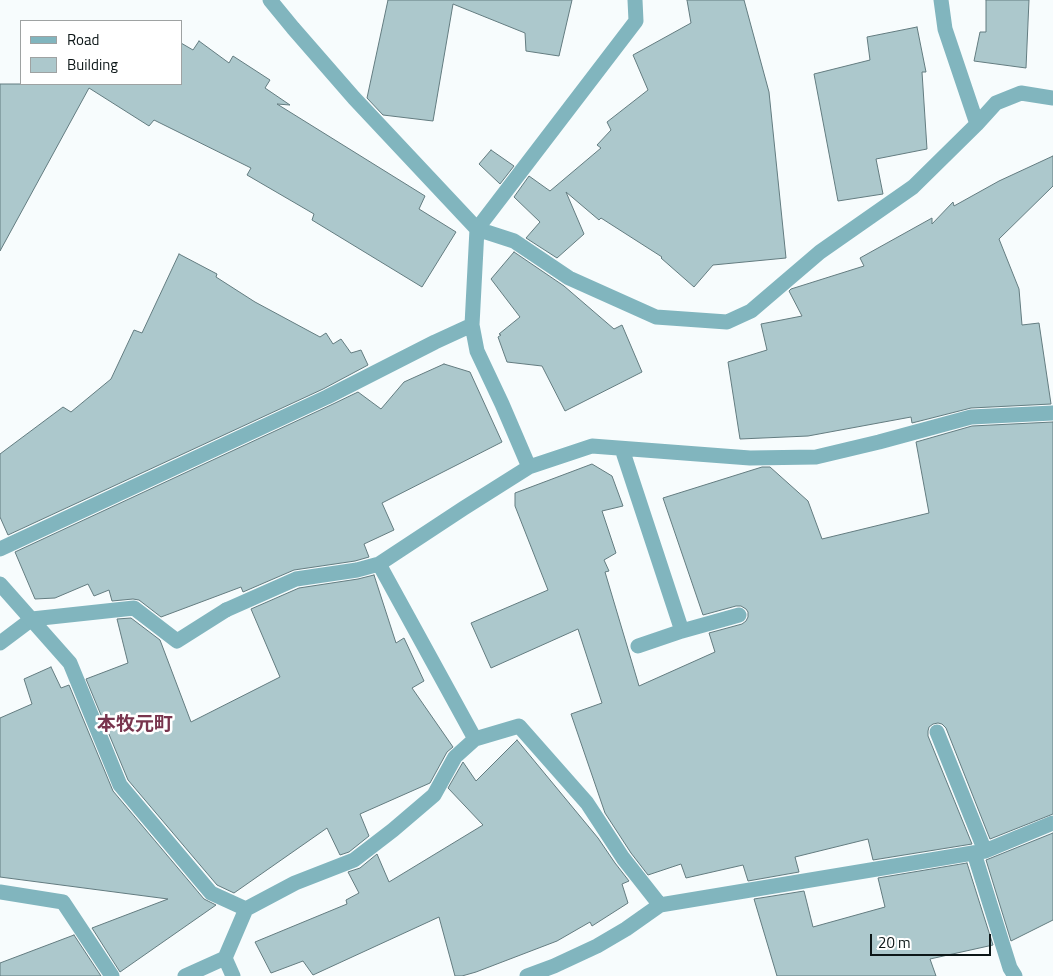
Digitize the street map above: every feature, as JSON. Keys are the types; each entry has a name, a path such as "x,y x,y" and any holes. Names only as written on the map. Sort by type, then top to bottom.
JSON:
{"street":[{"path":"270,0 354,98 478,229 514,241 570,278 656,317 727,322 751,311 820,252 913,187 996,103 1021,93 1053,98"},
{"path":"529,467 477,351 472,325 478,229 636,21 635,0"},
{"path":"941,0 944,29 977,124"},
{"path":"0,549 327,397 472,325"},
{"path":"0,643 32,619 134,608 177,641 226,610 296,579 357,570 379,564 529,467 592,446 750,458 816,457 970,417 1053,413"},
{"path":"622,449 682,632"},
{"path":"379,564 475,739"},
{"path":"0,584 70,662 120,785 211,892 246,909"},
{"path":"638,646 739,615"},
{"path":"185,976 225,958 246,909 295,882 354,860 434,795 455,757 475,739 519,726 587,803 624,858 660,906"},
{"path":"937,732 979,852 1010,968 1015,976"},
{"path":"527,976 556,971 660,906 979,852 1053,823"},
{"path":"0,892 63,902 112,976"},
{"path":"225,958 233,976"}],"building":[{"path":"388,0 572,0 559,56 526,51 525,33 453,4 433,121 383,115 367,98"},
{"path":"687,0 744,0 769,92 786,258 713,265 694,287 662,257 601,218 599,220 566,192 584,234 557,258 526,238 540,222 514,197 529,176 550,191 601,148 597,145 611,130 607,122 648,90 633,55 691,23"},
{"path":"986,0 1029,0 1026,68 974,61 980,32 986,32"},
{"path":"917,27 926,72 922,72 927,149 876,159 883,194 838,201 814,74 870,60 867,37"},
{"path":"199,41 229,63 233,56 270,80 265,88 290,105 277,104 425,196 419,209 456,232 422,287 312,220 314,214 247,175 251,168 154,120 149,126 89,88 0,251 0,84 182,85 182,44 193,50"},
{"path":"491,150 514,166 500,184 479,164"},
{"path":"1053,156 1053,186 999,239 1019,289 1022,325 1039,323 1051,404 971,408 912,423 911,417 808,436 740,439 728,362 767,350 761,324 802,316 789,291 791,289 864,266 860,258 932,218 932,224 953,202 954,206 999,181"},
{"path":"514,252 564,286 614,329 622,325 642,372 565,411 542,366 507,362 498,337 501,335 499,334 520,317 491,279"},
{"path":"179,254 217,274 216,277 255,302 320,337 326,333 333,344 341,339 351,353 361,350 368,365 323,389 8,535 0,517 0,454 63,407 71,412 111,379 134,330 142,333"},
{"path":"444,364 470,372 502,442 382,503 394,530 364,544 369,557 355,561 294,570 243,592 241,587 161,617 139,600 112,601 109,590 94,596 88,584 55,598 35,599 15,552 358,392 381,409 404,382"},
{"path":"1053,422 1053,814 990,839 946,728 938,723 929,727 928,736 972,844 873,860 868,839 795,857 799,872 748,881 743,865 686,878 681,864 648,875 605,813 571,714 602,703 578,629 491,668 471,623 548,590 515,506 515,493 592,464 612,476 623,506 602,511 616,553 604,560 609,571 605,572 639,686 715,652 709,633 742,624 748,617 748,612 741,606 703,615 663,498 762,467 770,467 808,501 822,539 929,513 916,442 972,426"},
{"path":"374,575 396,643 404,638 424,681 412,688 453,747 447,752 430,783 360,814 369,836 349,852 340,855 327,828 234,893 217,885 128,780 86,679 128,663 117,619 131,618 160,640 191,722 280,677 251,609 299,588"},
{"path":"51,667 61,688 69,685 113,791 204,899 216,905 120,972 92,928 168,899 0,877 0,718 32,704 24,679"},
{"path":"517,740 598,838 629,881 622,884 628,903 592,926 590,922 557,941 462,976 455,976 439,917 313,975 303,961 271,973 255,942 347,904 346,900 359,893 348,872 360,868 377,854 389,882 483,825 448,788 463,762 476,781"},
{"path":"1053,833 1053,920 1011,941 986,860"},
{"path":"967,863 993,945 930,959 936,976 777,976 754,899 804,891 813,927 885,907 878,878"},
{"path":"74,935 101,976 0,976 0,963"}],"district":[{"name":"本牧元町","path":"135,725"}]}
